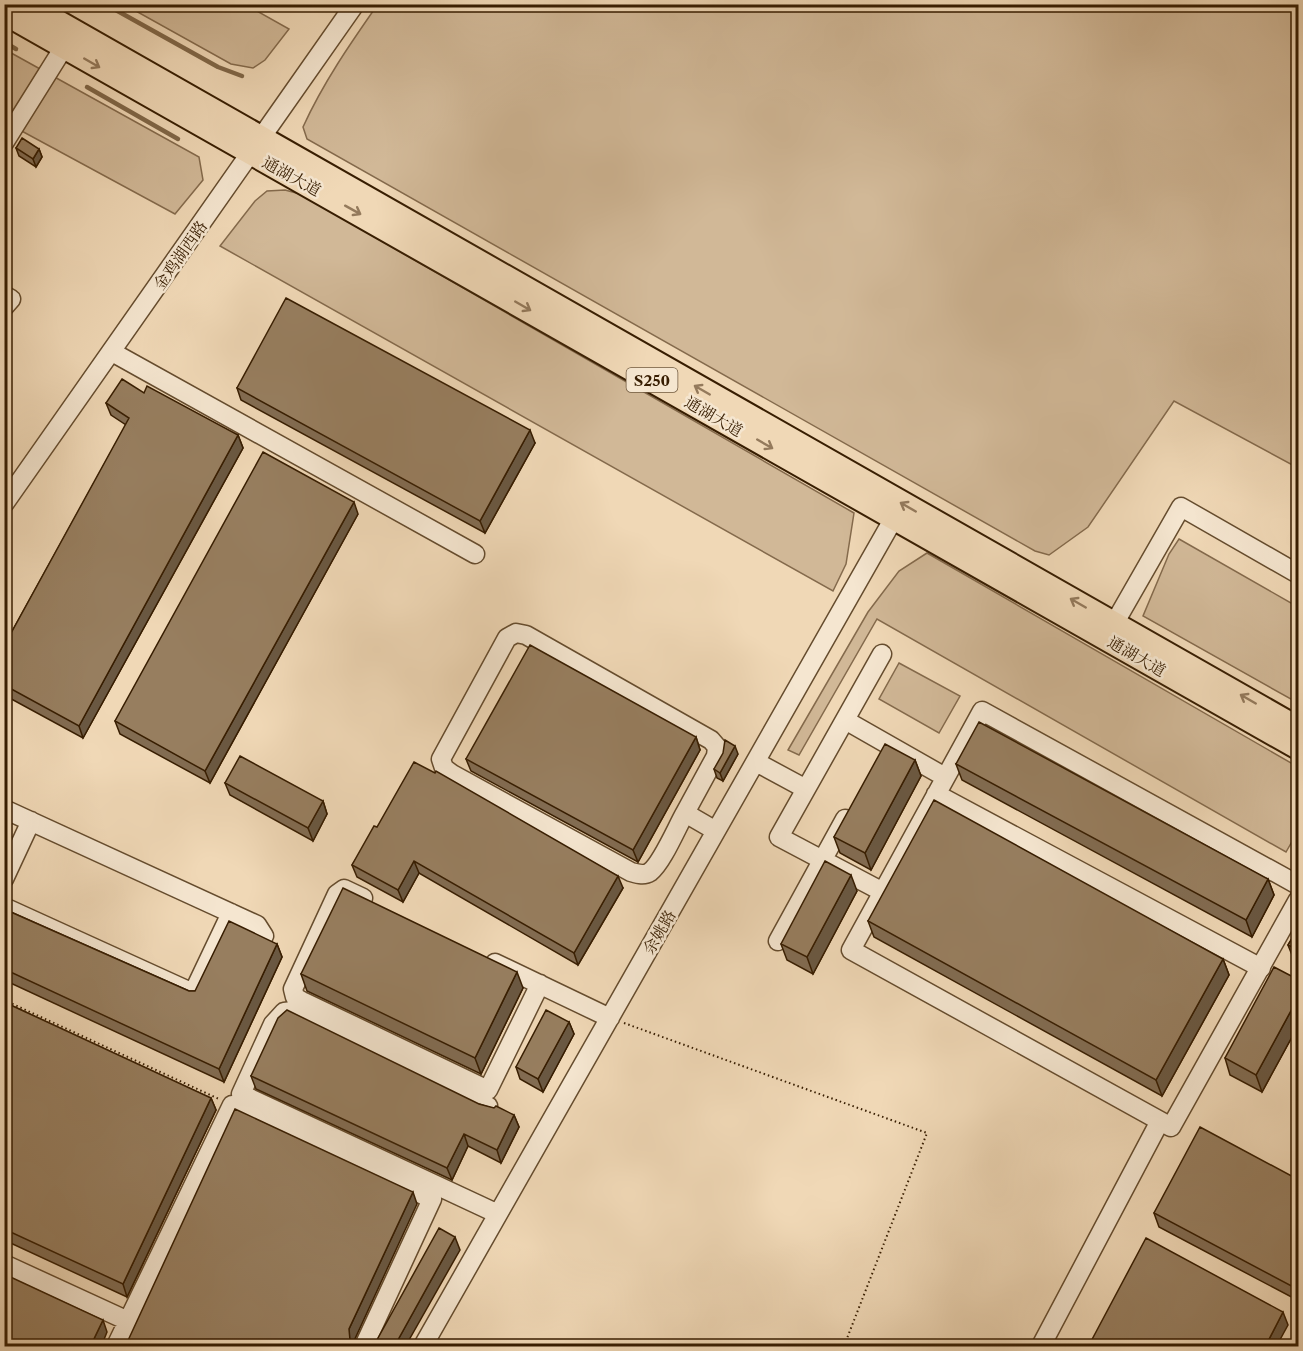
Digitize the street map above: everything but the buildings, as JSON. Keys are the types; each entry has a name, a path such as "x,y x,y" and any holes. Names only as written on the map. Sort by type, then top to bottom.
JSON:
{"main road":[{"name":"通湖大道","path":"27,4 257,146 894,518 1299,748"},
{"name":"通湖大道","path":"4,13 64,47 257,146 1299,728"}],"street":[{"name":"金鸡湖西路","path":"4,504 355,4"},
{"path":"4,143 64,47"},
{"path":"4,295 10,299 4,307"},
{"path":"112,352 475,554"},
{"path":"1114,624 1181,507 1299,574"},
{"name":"余姚路","path":"423,1347 894,518"},
{"path":"516,633 526,635 711,740 717,747 716,756 685,813 657,863 650,872 641,875 631,872 452,774 444,768 441,759 507,638 516,633"},
{"path":"882,654 779,837 883,892"},
{"path":"1299,885 981,711 851,950 1171,1127 1299,900"},
{"path":"845,720 945,777"},
{"path":"876,763 887,744"},
{"path":"756,762 806,789"},
{"path":"936,794 1261,968"},
{"path":"778,941 855,802"},
{"path":"4,809 257,925 264,936"},
{"path":"685,813 716,831"},
{"path":"4,879 31,821"},
{"path":"375,904 344,889 337,894 293,989 295,997 488,1090 540,984"},
{"path":"4,907 193,993 231,913"},
{"path":"478,954 610,1018"},
{"path":"488,1106 293,1011 284,1012 273,1024 241,1094 498,1214"},
{"path":"116,1347 232,1105 432,1199 364,1347"},
{"path":"1041,1347 1160,1121"},
{"path":"4,1264 128,1321"}],"path":[{"path":"4,1000 232,1105"},
{"path":"610,1018 927,1133 844,1347"}],"shaded area":[{"path":"378,4 1298,5 1298,468 1174,401 1088,527 1049,555 1035,551 307,139 303,127 319,95"},
{"path":"125,5 246,5 289,29 265,60 253,68 231,64"},
{"path":"4,49 199,157 203,180 175,214 5,122"},
{"path":"285,190 300,194 854,513 846,564 833,591 220,246 255,201 267,191"},
{"path":"1179,539 1298,607 1298,703 1143,616 1169,554"},
{"path":"927,553 1298,767 1298,831 1286,852 877,619 799,755 788,750 868,612 899,571"},
{"path":"899,663 960,696 939,733 879,699"}],"waterway":[{"path":"105,4 218,67 242,76"},
{"path":"4,42 16,49"},
{"path":"87,87 178,139"}]}
